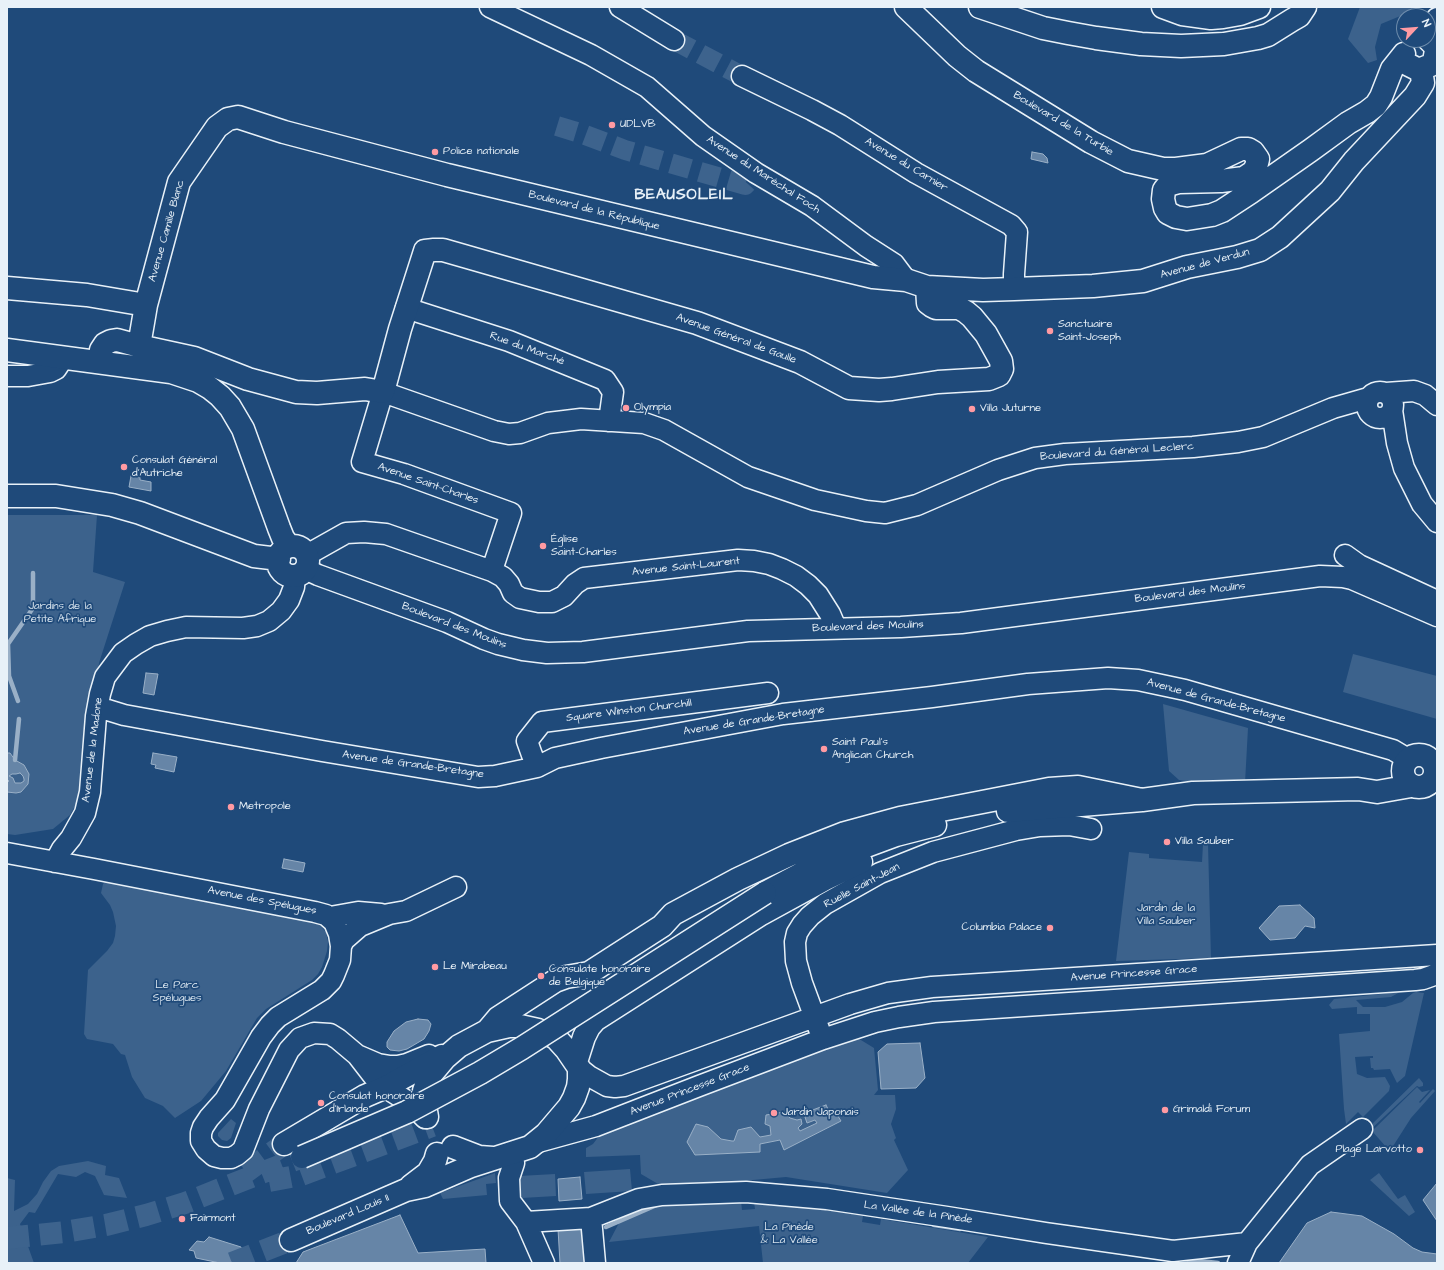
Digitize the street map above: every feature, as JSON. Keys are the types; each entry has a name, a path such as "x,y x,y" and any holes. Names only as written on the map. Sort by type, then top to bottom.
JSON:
{"main road":[{"name":"Boulevard de la Turbie","path":"906,7 957,56 976,71 1091,142 1128,161 1163,169 1176,169 1207,165 1241,149 1248,149 1253,152 1258,159 1256,167 1253,172 1244,178 1221,181 1179,182 1168,185 1164,190 1163,199 1165,208 1168,213 1176,217 1187,219 1212,215 1227,208 1348,123 1367,112 1376,105 1407,59"},
{"path":"980,7 998,14 1056,30 1141,44 1181,46 1224,44 1268,35 1299,16 1305,7"},
{"path":"1163,7 1182,14 1211,18 1240,14 1259,7"},
{"path":"1407,59 1431,65 1436,56 1434,48"},
{"name":"Avenue de Verdun","path":"927,287 983,290 1093,286 1142,281 1187,267 1236,257 1260,250 1280,237 1330,191 1354,161 1415,96 1423,83 1407,59"},
{"name":"Avenue Camille Blanc","path":"139,346 146,305 178,182 217,127 228,118 238,117 284,132"},
{"name":"Boulevard de la République","path":"284,132 447,176 596,212 873,277 906,280 927,287"},
{"name":"Avenue Général de Gaulle","path":"406,308 425,251 443,250 698,323 800,362 849,388 879,390 892,389 938,382 989,379 999,375 1002,369 1001,361 986,334 977,322 959,308 936,308 930,305 928,303 927,287"},
{"path":"7,288 87,295 146,305"},
{"path":"383,392 406,308"},
{"name":"Boulevard du Général Leclerc","path":"99,362 101,350 105,344 117,340 194,358 248,379 296,392 317,393 365,389 383,392"},
{"path":"7,350 171,372 198,381 220,396 237,417 243,429 279,528 295,561"},
{"name":"Boulevard des Moulins","path":"7,496 56,496 112,505 140,513 254,556 295,561"},
{"path":"302,1157 407,1112 480,1074 528,1045 742,906 822,863 868,844 932,825 985,814 1046,807 1142,800 1193,793 1358,789 1377,792 1426,787 1433,781 1436,764 1429,758 1422,755 1415,755 1406,762 1358,789"},
{"path":"1406,762 1403,770 1403,776 1406,782 1426,787"},
{"path":"487,1031 498,1018 555,981 566,977 589,973 662,926 673,914 738,879 789,855 845,833 900,818 1049,790 1078,787 1142,800"},
{"name":"Boulevard Louis II","path":"291,1240 406,1190 425,1186 471,1166 505,1161 538,1142 558,1122 574,1098 579,1079 577,1065 580,1049 589,1027 595,1020 761,914 825,879 884,852 932,825"},
{"path":"284,1144 365,1096 386,1087 487,1031 509,1026 520,1026 538,1030 556,1038 577,1065"},
{"path":"426,1118 424,1100 427,1082 438,1066 458,1046"},
{"name":"Boulevard Louis II","path":"406,1190 428,1172 445,1150 505,1161"}],"street":[{"name":"Avenue du Maréchal Foch","path":"490,7 591,55 647,87 703,136 756,173 812,206 866,246 894,264 906,280"},
{"path":"620,7 674,40"},
{"name":"Avenue du Carnier","path":"742,76 833,122 916,173 1011,225 1017,232 1014,289"},
{"name":"Rue du Marché","path":"406,308 509,341 605,380 613,392 609,421"},
{"path":"7,376 28,376 50,372 56,368 62,357"},
{"name":"Boulevard du Général Leclerc","path":"383,392 494,431 509,434 520,433 548,423 581,419 644,423 664,430 748,477 815,500 866,511 885,513 917,505 998,470 1035,458 1065,454 1193,447 1238,442 1263,437 1333,408 1349,404 1361,407 1381,405"},
{"name":"Avenue Saint-Charles","path":"383,392 362,462 404,474 511,513 494,564"},
{"path":"1437,405 1425,395 1414,392 1381,405 1397,443 1404,468 1422,504 1437,522"},
{"name":"Avenue Saint-Laurent","path":"295,561 346,533 364,532 386,534 492,570 503,577 509,584 513,593 520,598 539,602 552,602 564,596 575,584 584,578 738,560 754,561 770,564 782,569 796,576 808,585 818,595 830,614 836,628"},
{"path":"1345,555 1360,565 1437,601"},
{"name":"Boulevard des Moulins","path":"295,561 318,576 447,622 484,639 511,648 535,652 582,652 748,631 901,627 961,623 1320,576 1352,579 1437,616"},
{"name":"Avenue de la Madone","path":"55,862 62,848 71,838 85,813 90,792 98,708 105,677 123,653 150,636 186,627 243,628 258,626 269,621 281,611 289,600 294,587 295,561"},
{"name":"Avenue de Grande-Bretagne","path":"98,708 124,715 322,751 478,777 495,776 537,767 555,758 579,752 783,714 932,697 1028,684 1108,678 1138,680 1185,690 1374,746 1393,750 1406,762"},
{"name":"Square Winston Churchill","path":"537,767 528,741 542,722 768,693"},
{"name":"Ruelle Saint-Jean","path":"824,1013 802,983 796,961 795,942 797,933 802,925 810,916 825,904 880,874 933,852 1016,830 1040,826 1069,825 1091,829"},
{"name":"Avenue des Spélugues","path":"7,853 323,913 330,917 337,927 341,946 338,968 331,981 315,996 284,1013 270,1025 256,1045 225,1100 203,1127 201,1132 201,1141 206,1149 214,1156 231,1158 243,1150 264,1098 289,1050 300,1038 314,1033 330,1034 357,1055"},
{"path":"341,946 344,940 360,926 389,914 406,911 456,887"},
{"path":"330,917 358,912 389,914"},
{"path":"1419,956 1421,978"},
{"name":"Avenue Princesse Grace","path":"577,1065 589,1076 608,1086 624,1086 850,1004 888,993 932,987 1419,956"},
{"name":"Avenue Princesse Grace","path":"538,1142 596,1126 832,1036 891,1019 934,1012 1421,978"},
{"path":"824,1013 832,1036"},
{"path":"357,1055 378,1064 398,1066 414,1062 458,1046"},
{"path":"357,1055 374,1077 410,1103 426,1118"},
{"path":"1238,1263 1247,1243 1310,1165 1362,1129"},
{"path":"505,1161 509,1178 510,1201 526,1222 544,1263"},
{"name":"La Vallée de la Pinède","path":"526,1222 591,1218 639,1199 662,1195 746,1192 827,1199 1173,1251 1247,1243"},
{"path":"591,1218 595,1263"}],"green space":[{"path":"1360,7 1413,7 1396,8 1396,18 1381,24 1375,47 1377,60 1368,63 1348,39"},
{"name":"Jardins de la Petite Afrique","path":"7,515 97,515 93,572 125,582 99,663 83,792 70,815 53,829 15,835 7,834"},
{"path":"1353,654 1437,676 1437,719 1343,692"},
{"path":"1163,704 1248,728 1245,783 1201,783 1179,780 1169,771"},
{"name":"Jardin de la Villa Sauber","path":"1203,844 1208,844 1211,958 1116,961 1129,852 1149,854 1149,858 1202,862"},
{"name":"Le Parc Spélugues","path":"106,881 316,921 326,932 328,942 327,951 318,974 312,980 266,1009 257,1018 226,1071 201,1101 175,1118 163,1106 145,1098 132,1077 125,1055 121,1054 113,1044 87,1039 84,1034 88,970 107,951 113,943 115,936 116,926 113,912 110,905 101,893 103,884"},
{"path":"1400,992 1391,997 1356,1000 1363,1007 1385,1007 1402,1002 1413,993 1424,993 1405,1076 1397,1083 1390,1069 1374,1070 1371,1068 1370,1058 1373,1058 1373,1056 1355,1057 1357,1074 1367,1078 1385,1077 1390,1086 1389,1091 1363,1117 1358,1112 1346,1124 1339,1034 1370,1031 1370,1014 1357,1014 1357,1007 1332,1009 1329,1005 1334,999"},
{"name":"Jardin Japonais","path":"856,1037 874,1048 878,1090 874,1095 895,1095 896,1109 891,1124 896,1138 894,1140 908,1170 887,1193 786,1177 665,1188 641,1174 640,1155 586,1157 586,1148 593,1144 602,1132"},
{"path":"1419,1078 1423,1083 1423,1086 1417,1086 1370,1130 1368,1128"},
{"path":"1417,1087 1422,1092 1430,1090 1419,1102 1420,1103 1433,1089 1435,1091 1411,1118 1388,1154 1387,1152 1390,1145 1387,1148 1372,1131"},
{"path":"231,1119 236,1123 231,1138 227,1141 222,1140 218,1136 218,1133"},
{"path":"88,1161 106,1166 105,1175 119,1178 127,1198 104,1195 95,1176 85,1172 76,1177 58,1174 35,1213 29,1212 20,1224 34,1263 7,1263 7,1178 15,1180 14,1211 28,1204 37,1194 51,1171 59,1166"},
{"path":"630,1169 632,1191 586,1194 584,1172"},
{"path":"495,1173 496,1183 486,1184 487,1195 443,1199 440,1193"},
{"path":"1379,1173 1398,1199 1405,1195 1415,1212 1409,1216 1370,1180"},
{"path":"555,1174 556,1196 522,1198 519,1176"},
{"name":"La Pinède & La Vallée","path":"741,1201 742,1210 755,1209 754,1202 813,1207 863,1216 862,1222 880,1225 881,1219 988,1237 968,1263 763,1263 759,1226 609,1242 620,1221 667,1202"}],"shaded area":[{"path":"1032,152 1043,154 1047,158 1048,163 1031,159"},
{"path":"131,476 140,477 140,480 151,482 151,491 129,487"},
{"path":"146,673 158,674 154,695 143,693"},
{"path":"7,753 10,753 15,760 24,765 29,774 28,784 21,792 7,792 7,783 9,781 7,779","holes":["20,773 23,776 24,781 21,783 15,783 13,778 9,776"]},
{"path":"153,753 177,757 174,772 155,768 156,765 151,764"},
{"path":"284,859 305,863 303,872 282,868"},
{"path":"1300,905 1314,918 1315,928 1305,926 1295,938 1270,940 1259,928 1279,906"},
{"path":"418,1019 428,1020 431,1024 424,1039 407,1049 399,1051 390,1050 387,1047 387,1042 394,1031 406,1022"},
{"path":"920,1043 925,1078 916,1088 881,1089 878,1052 887,1044"},
{"path":"826,1105 829,1111 836,1113 841,1121 784,1150 780,1140 760,1144 760,1152 695,1155 687,1142 696,1124 708,1127 721,1139 732,1141 734,1141 738,1130 751,1127 760,1137 771,1135 770,1126 765,1124 766,1115 784,1112 790,1118 797,1120 801,1119 802,1124 798,1128 800,1131 817,1123 815,1120 807,1123 805,1117 810,1111"},
{"path":"580,1177 582,1199 559,1201 558,1179"},
{"path":"1437,1183 1437,1221 1423,1200"},
{"path":"1331,1212 1362,1216 1394,1234 1413,1248 1422,1252 1437,1254 1437,1263 1279,1263 1307,1223"},
{"path":"400,1215 418,1253 485,1249 486,1263 296,1263 303,1252"},
{"path":"589,1227 591,1263 560,1263 558,1229"},
{"path":"209,1237 241,1247 242,1251 231,1263 220,1263 196,1258 194,1251 189,1250 197,1241 204,1242"}],"waterway":[{"path":"18,701 9,676 8,644 33,608 33,573"},
{"path":"15,760 19,719"},
{"path":"606,1227 659,1204"},
{"path":"934,1225 960,1229"},
{"path":"1181,1259 1218,1263"}],"tunnel":[{"path":"674,40 742,76"},
{"path":"557,126 625,150 745,185 756,173"},
{"path":"269,1181 301,1175 432,1126"},
{"path":"246,1172 284,1144"},
{"path":"7,1238 65,1232 106,1225 146,1215 185,1203 302,1157"},
{"path":"232,1263 291,1240"}],"place":[{"name":"UDLVB","path":"612,125"},
{"name":"Police nationale","path":"435,152"},
{"name":"Sanctuaire Saint-Joseph","path":"1050,331"},
{"name":"Olympia","path":"626,408"},
{"name":"Villa Juturne","path":"972,409"},
{"name":"Consulat Général d'Autriche","path":"124,467"},
{"name":"Église Saint-Charles","path":"543,546"},
{"name":"Saint Paul's Anglican Church","path":"824,749"},
{"name":"Metropole","path":"231,807"},
{"name":"Villa Sauber","path":"1167,842"},
{"name":"Columbia Palace","path":"1050,928"},
{"name":"Le Mirabeau","path":"435,967"},
{"name":"Consulate honoraire de Belgique","path":"541,976"},
{"name":"Consulat honoraire d'Irlande","path":"321,1103"},
{"name":"Grimaldi Forum","path":"1165,1110"},
{"name":"Jardin Japonais","path":"774,1113"},
{"name":"Plage Larvotto","path":"1420,1150"},
{"name":"Fairmont","path":"182,1219"}],"district":[{"name":"BEAUSOLEIL","path":"684,196"}]}
